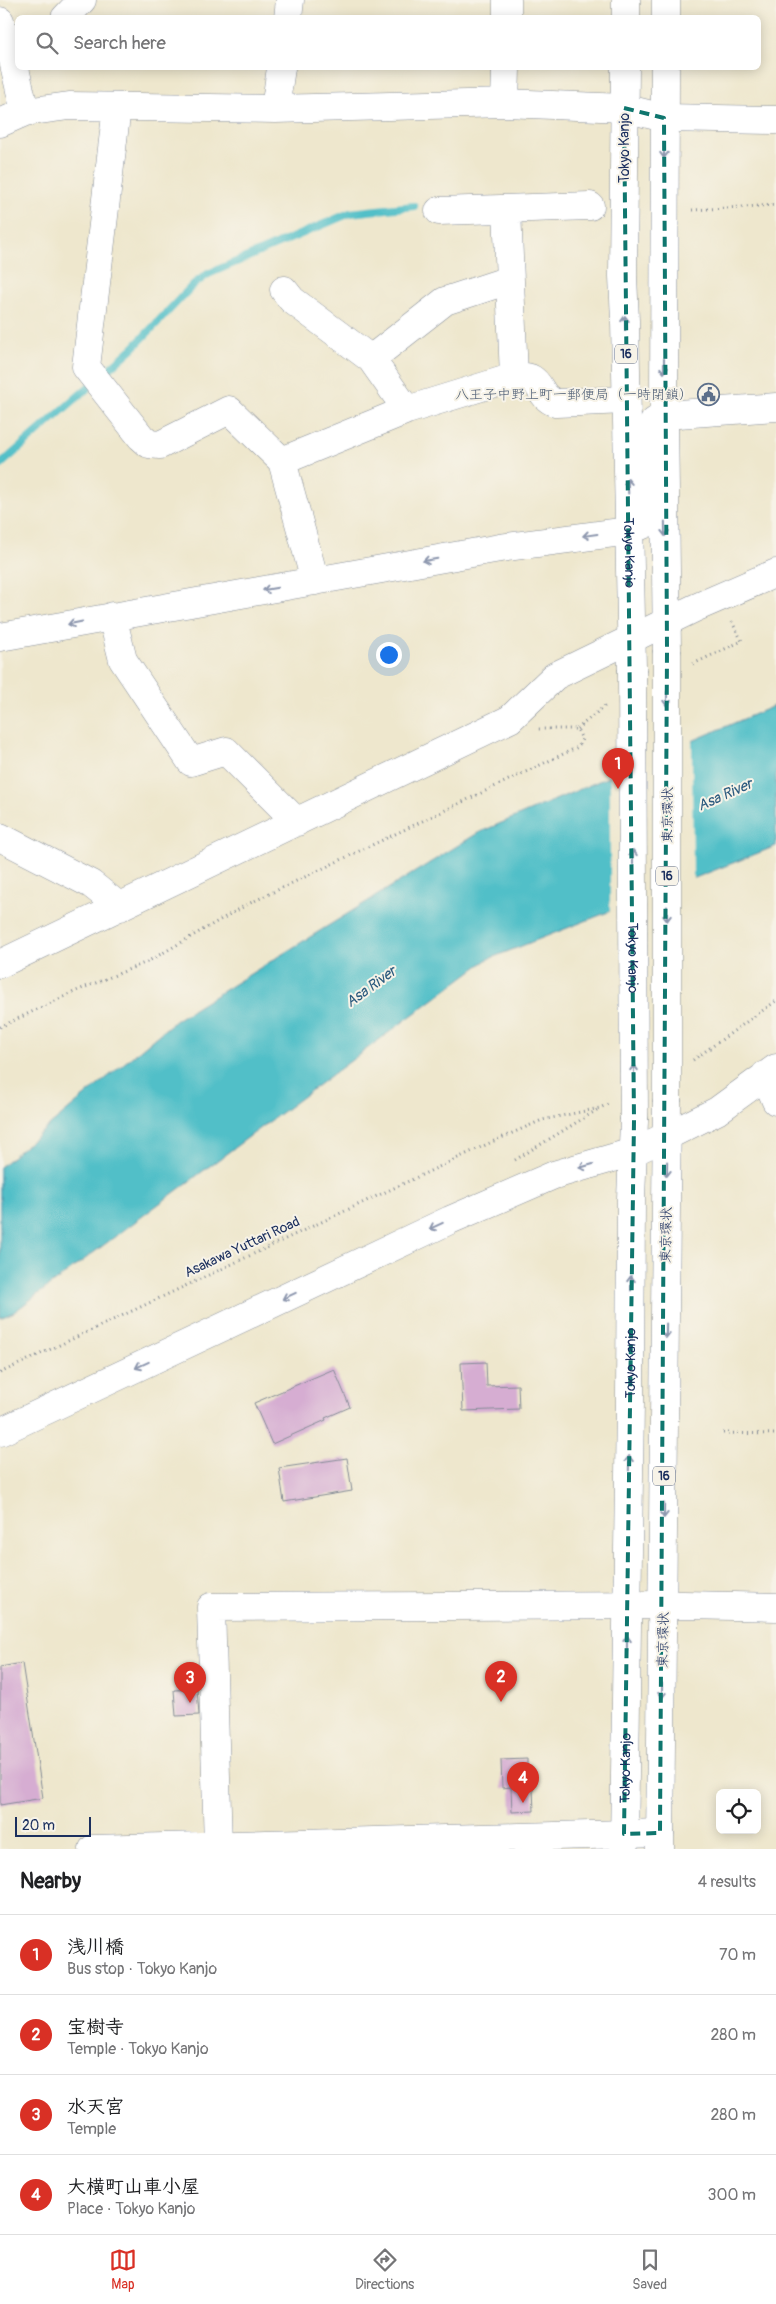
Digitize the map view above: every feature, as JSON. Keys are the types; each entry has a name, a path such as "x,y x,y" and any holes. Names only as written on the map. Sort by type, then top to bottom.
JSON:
{"main road":[{"path":"68,15 82,0"},
{"path":"288,15 290,0"},
{"path":"507,15 508,0"},
{"path":"626,0 626,15"},
{"path":"666,0 666,15"},
{"path":"0,21 15,59"},
{"path":"17,70 25,112"},
{"path":"275,109 281,70"},
{"path":"506,70 506,104"},
{"name":"Tokyo Kanjo","path":"624,70 623,276 626,321 632,640 634,1120 624,1841"},
{"name":"16","path":"665,70 664,415 667,622"},
{"path":"0,123 25,112 69,106 275,109 506,104 624,108 664,118 776,120"},
{"path":"117,107 86,367 141,437 149,444 160,446 229,410 282,461 315,581"},
{"path":"438,211 590,206"},
{"path":"507,209 514,377"},
{"path":"371,358 445,301 509,280"},
{"path":"284,290 292,300 354,348 371,358 407,410"},
{"path":"282,461 407,410 514,377 526,376 533,378 550,400 556,403 626,400"},
{"path":"0,637 500,548 629,531 645,524 647,517 648,445 654,422 664,415 776,407"},
{"path":"0,964 510,719 556,676 667,622 776,573"},
{"path":"112,616 123,660 191,762 226,751 297,822"},
{"name":"東京環状","path":"660,1841 667,1136 667,622"},
{"path":"0,837 91,884 120,907"},
{"path":"0,1432 450,1220 554,1175 633,1152 717,1110 773,1085"},
{"path":"218,1845 211,1608 776,1607"},
{"path":"93,1849 218,1845 660,1841"}],"path":[{"path":"684,210 776,205"},
{"path":"731,620 742,641"},
{"path":"0,1027 170,951 248,904 578,746 582,739 577,728 535,729"},
{"name":"Asakawa Yuttari Road","path":"0,1374 494,1141"},
{"path":"723,1434 776,1434"}],"highlighted area":[{"path":"624,108 664,118 667,650 660,1833 624,1834 634,1120"}],"water":[{"name":"Asa River","path":"776,705 776,846 486,960 14,1312 0,1318 0,1167 176,1020 478,833"}],"pier":[{"path":"692,738 693,881 610,914 610,774"}],"building":[{"path":"486,1362 487,1386 518,1385 519,1409 463,1411 461,1363"},
{"path":"334,1369 350,1407 272,1444 254,1403"},
{"path":"347,1458 352,1491 284,1502 279,1468"},
{"path":"22,1663 43,1798 0,1805 0,1667"},
{"path":"197,1689 199,1715 176,1716 174,1690"},
{"path":"527,1759 527,1767 532,1767 534,1811 512,1812 511,1787 502,1788 501,1760"}],"waterway":[{"path":"0,465 133,348 193,285 208,274 350,213 414,206"}],"place":[{"name":"八王子中野上町一郵便局（一時閉鎖）","path":"709,394"},
{"name":"浅川橋","path":"618,789"},
{"name":"宝樹寺","path":"501,1702"},
{"name":"水天宮","path":"190,1703"},
{"name":"大横町山車小屋","path":"523,1803"}]}
